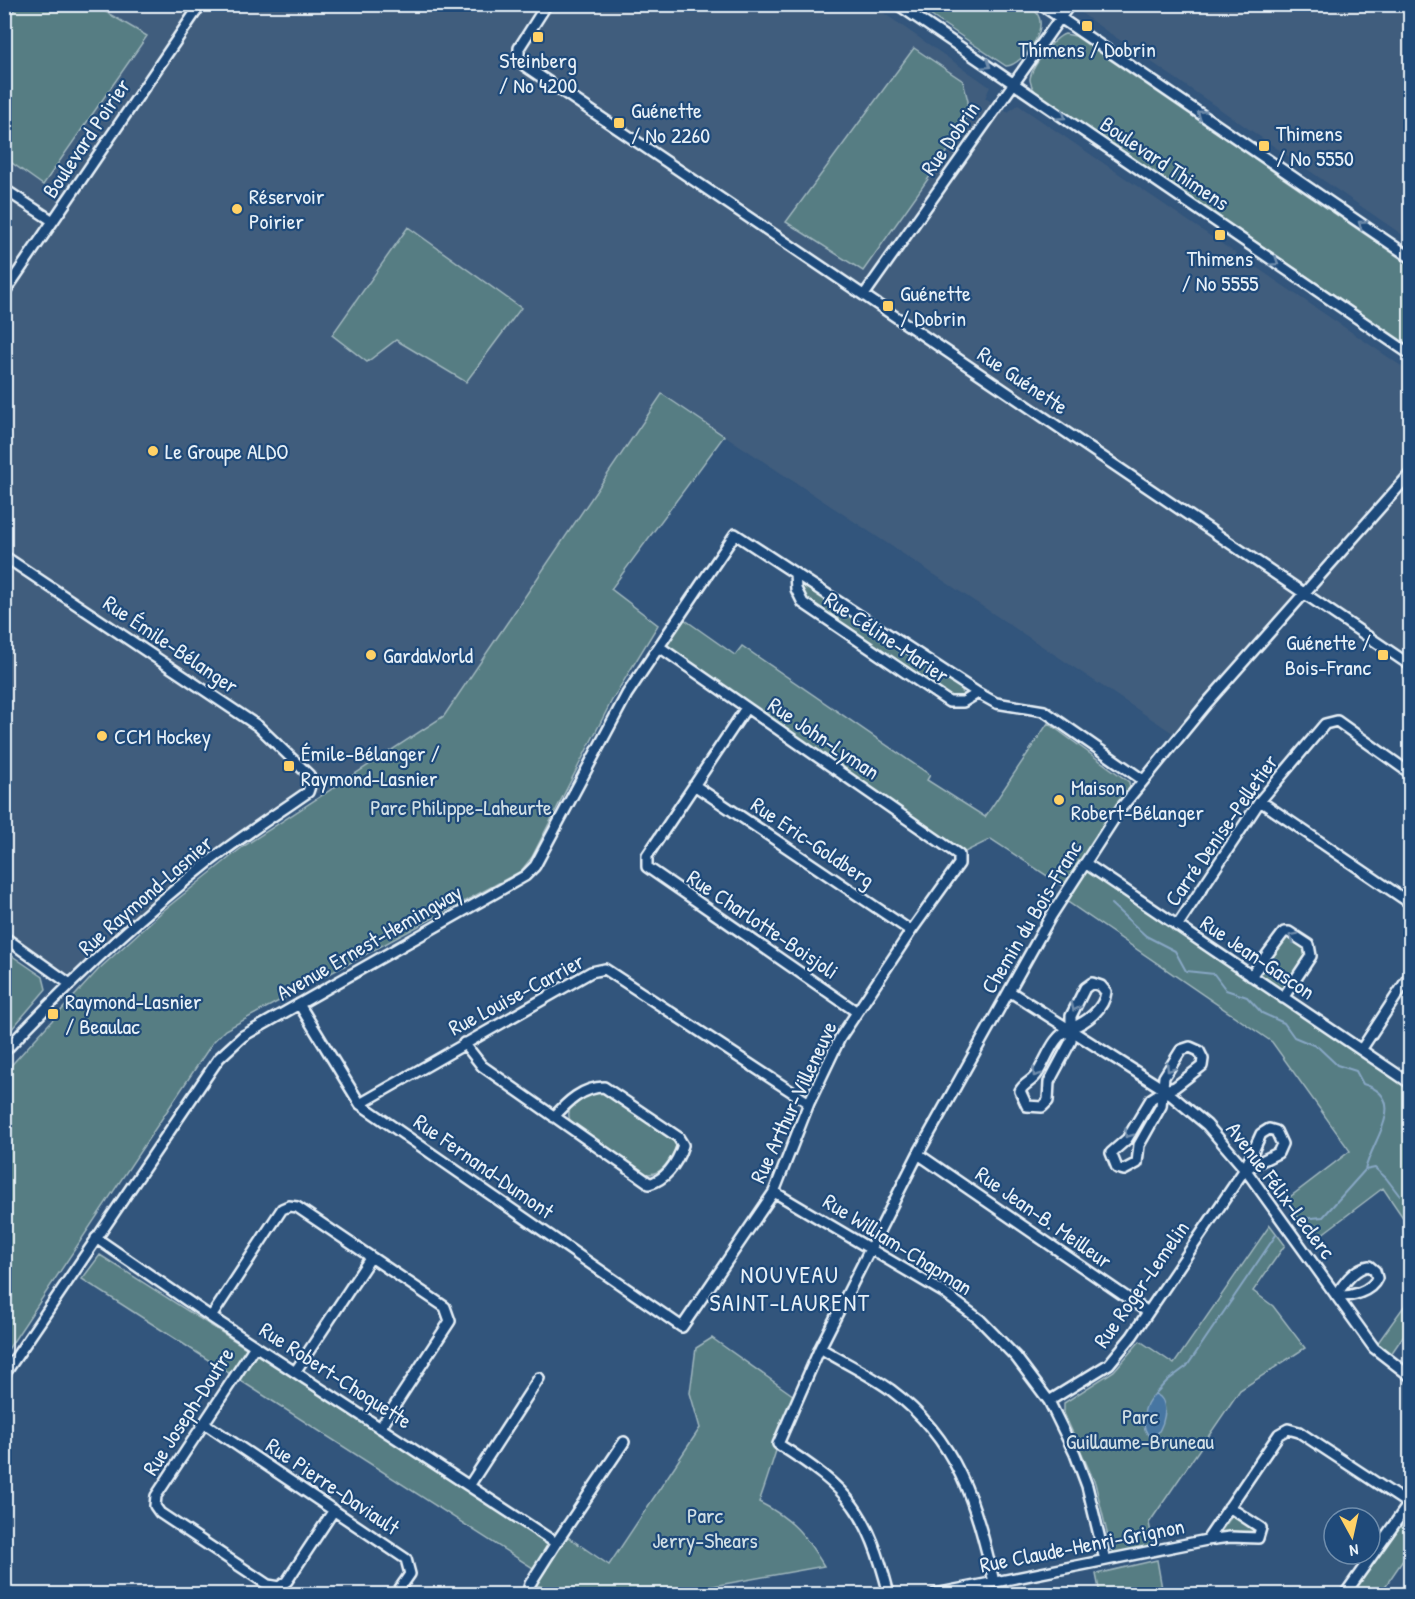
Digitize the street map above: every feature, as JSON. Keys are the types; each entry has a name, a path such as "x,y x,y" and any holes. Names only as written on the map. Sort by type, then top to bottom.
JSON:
{"street":[{"name":"Boulevard Poirier","path":"4,293 201,4"},
{"name":"Rue Guénette","path":"547,4 519,48 519,57 525,66 1410,665"},
{"name":"Boulevard Thimens","path":"897,4 1410,354"},
{"path":"1040,4 1410,257"},
{"name":"Rue Dobrin","path":"864,295 1070,4"},
{"path":"4,189 53,221"},
{"name":"Chemin du Bois-Franc","path":"889,1594 868,1526 849,1499 821,1471 778,1444 820,1348 918,1154 1009,991 1120,808 1304,592 1410,474"},
{"name":"Rue Céline-Marier","path":"735,534 978,693 996,703 1044,711 1143,780"},
{"name":"Avenue Ernest-Hemingway","path":"4,1375 219,1058 243,1036 525,876 548,844 627,694 661,648 735,534"},
{"name":"Rue Émile-Bélanger","path":"4,556 258,726 309,775"},
{"name":"Rue Céline-Marier","path":"795,574 796,590 803,603 949,702 963,702 978,693"},
{"name":"Rue John-Lyman","path":"661,648 953,849 959,855 959,864"},
{"path":"694,785 747,708"},
{"name":"Carré Denise-Pelletier","path":"1177,926 1260,801 1325,724 1337,721 1410,772"},
{"name":"Rue Raymond-Lasnier","path":"4,1052 70,984 179,886 308,792 309,775"},
{"name":"Rue Charlotte-Boisjoli","path":"694,785 646,856 647,867 857,1012"},
{"name":"Rue Eric-Goldberg","path":"694,785 911,931"},
{"path":"1260,801 1410,903"},
{"name":"Rue Jean-Gascon","path":"1085,863 1410,1083"},
{"name":"Rue Arthur-Villeneuve","path":"682,1327 774,1192 809,1103 840,1038 959,864"},
{"path":"1251,976 1280,935 1289,932 1309,945 1311,956 1283,998"},
{"path":"4,937 70,984"},
{"name":"Rue Louise-Carrier","path":"360,1104 591,972 605,969 809,1103"},
{"path":"1361,1050 1410,975"},
{"path":"1071,1028 1059,1034 1036,1076 1024,1084 1020,1091 1027,1106 1042,1107 1048,1101 1049,1082 1071,1041 1071,1028 1071,1016 1085,988 1092,983 1101,986 1106,992 1104,1002 1083,1024 1071,1028"},
{"name":"Avenue Félix-Leclerc","path":"1009,991 1071,1028 1165,1090 1207,1125 1245,1169 1374,1348 1410,1376"},
{"name":"Rue Fernand-Dumont","path":"299,1004 360,1104 682,1327"},
{"path":"464,1043 482,1066 554,1117 649,1184 661,1180 679,1157 683,1145 678,1137 604,1087 594,1087 568,1101 554,1117"},
{"path":"1165,1090 1151,1099 1127,1139 1111,1153 1117,1168 1124,1170 1137,1163 1139,1144 1161,1106 1165,1090 1164,1077 1181,1050 1190,1047 1199,1051 1203,1059 1202,1066 1175,1087 1165,1090"},
{"name":"Rue Roger-Lemelin","path":"1049,1401 1109,1364 1148,1312 1245,1169 1261,1134 1269,1129 1276,1131 1282,1144 1278,1153 1245,1169"},
{"name":"Rue Jean-B. Meilleur","path":"918,1154 1148,1312"},
{"name":"Rue William-Chapman","path":"774,1192 944,1292 979,1319 1016,1358 1049,1401 1088,1486 1105,1560"},
{"path":"211,1317 282,1209 289,1206 297,1207 445,1307 450,1321 380,1428"},
{"name":"Rue Robert-Choquette","path":"96,1238 211,1317 556,1543"},
{"path":"295,1372 371,1257"},
{"name":"Rue Joseph-Doutre","path":"255,1346 156,1496 155,1506 160,1513 268,1585 279,1587 287,1581 334,1510"},
{"path":"820,1348 890,1389 921,1417 949,1452 969,1490 979,1517 994,1582"},
{"path":"469,1486 539,1378"},
{"name":"Rue Pierre-Daviault","path":"204,1423 406,1559 410,1574 396,1594"},
{"name":"Rue Claude-Henri-Grignon","path":"935,1594 1207,1540 1279,1434 1288,1429 1299,1432 1410,1504"},
{"path":"527,1594 530,1584 556,1543 624,1442"},
{"path":"1345,1594 1410,1504"},
{"path":"1207,1540 1230,1537 1258,1538 1261,1528 1229,1508"}],"shaded area":[{"path":"4,5 872,5 990,87 985,98 1008,112 1018,105 1410,372 1410,657 1304,593 1179,737 662,394 444,716 336,787 286,803 157,895 70,984 5,934"},
{"path":"1071,5 1410,5 1410,240 1092,21"},
{"path":"1155,1394 1160,1397 1165,1409 1163,1423 1152,1439 1145,1429 1144,1416 1147,1404"}],"green space":[{"path":"18,4 94,5 147,36 43,185 5,158 5,24"},
{"path":"1022,4 1034,10 1039,18 1040,29 1029,50 1013,64 1006,66 915,5"},
{"path":"1065,34 1075,36 1410,265 1410,346 1037,93 1032,87 1031,75 1049,47"},
{"path":"914,48 963,81 968,101 964,128 863,271 786,222"},
{"path":"408,227 521,308 466,382 396,340 367,362 332,335"},
{"name":"Parc Philippe-Laheurte","path":"662,394 724,436 611,589 658,625 612,700 532,857 521,871 225,1030 213,1042 5,1354 5,1072 99,969 164,910 244,846 444,716"},
{"path":"807,585 961,685 963,695 960,698 949,698 805,601 799,587"},
{"path":"681,617 735,655 742,646 930,775 927,780 985,817 1048,723 1129,782 1130,788 1064,887 991,839 959,855 661,648"},
{"path":"1085,863 1410,1083 1410,1228 1383,1188 1313,1241 1286,1200 1350,1151 1272,1042 1062,898"},
{"path":"1290,936 1304,946 1307,952 1286,986 1279,989 1260,976 1259,969 1282,937"},
{"path":"5,951 43,977 46,989 5,1037"},
{"path":"594,1092 603,1092 676,1143 677,1147 663,1168 654,1173 642,1173 571,1123 569,1112 571,1107"},
{"name":"Parc Guillaume-Bruneau","path":"1270,1225 1285,1245 1253,1291 1273,1306 1305,1348 1240,1390 1149,1523 1154,1548 1116,1554 1111,1549 1095,1483 1064,1413 1064,1403 1114,1371 1140,1341 1174,1364"},
{"path":"100,1255 544,1538 548,1549 536,1570 82,1279"},
{"path":"1410,1298 1410,1326 1387,1360 1374,1348"},
{"name":"Parc Jerry-Shears","path":"712,1338 794,1396 759,1502 781,1515 797,1529 811,1545 824,1566 669,1594 577,1594 530,1584 562,1533 609,1565 700,1428 690,1393 696,1348"},
{"path":"1410,1502 1410,1550 1380,1594 1345,1594 1365,1566 1382,1566 1382,1542"},
{"path":"1233,1515 1256,1528 1257,1533 1218,1535"},
{"path":"1157,1560 1163,1594 1100,1594 1096,1574"}],"waterway":[{"path":"1111,904 1146,936 1175,951 1186,971 1214,974 1226,990 1247,997 1262,1013 1284,1023 1294,1037 1318,1047 1337,1065 1356,1071 1363,1084 1377,1090 1384,1099 1385,1120 1365,1170"},
{"path":"1299,1219 1323,1217 1365,1170 1375,1168 1399,1195"},
{"path":"1155,1394 1167,1381 1187,1366 1276,1235"}],"place":[{"name":"Thimens / Dobrin","path":"1087,26"},
{"name":"Steinberg / No 4200","path":"538,37"},
{"name":"Guénette / No 2260","path":"619,123"},
{"name":"Thimens / No 5550","path":"1264,146"},
{"name":"Réservoir Poirier","path":"237,209"},
{"name":"Thimens / No 5555","path":"1220,235"},
{"name":"Guénette / Dobrin","path":"888,306"},
{"name":"Le Groupe ALDO","path":"153,451"},
{"name":"GardaWorld","path":"371,655"},
{"name":"Guénette / Bois-Franc","path":"1383,655"},
{"name":"CCM Hockey","path":"102,736"},
{"name":"Émile-Bélanger / Raymond-Lasnier","path":"289,766"},
{"name":"Maison Robert-Bélanger","path":"1059,800"},
{"name":"Raymond-Lasnier / Beaulac","path":"53,1014"}],"district":[{"name":"NOUVEAU SAINT-LAURENT","path":"790,1288"}]}
